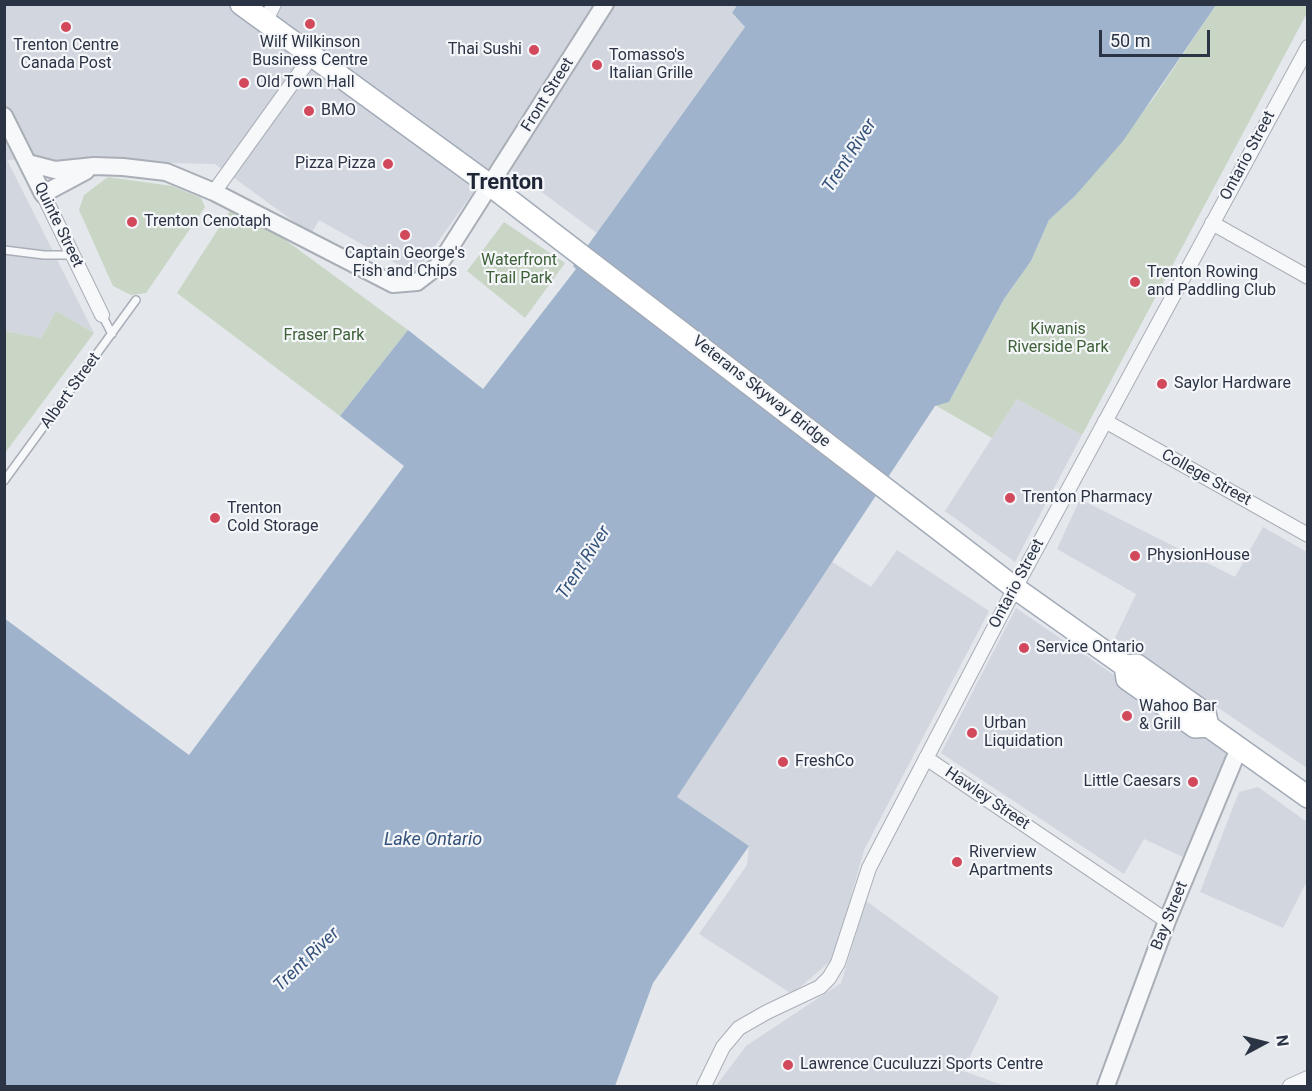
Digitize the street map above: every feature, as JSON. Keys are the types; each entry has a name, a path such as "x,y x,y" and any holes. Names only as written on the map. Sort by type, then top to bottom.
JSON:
{"main road":[{"name":"Veterans Skyway Bridge","path":"241,4 270,13 311,57 569,244 1015,588 1125,666 1127,679 1195,727 1208,726 1308,797"}],"street":[{"name":"Front Street","path":"28,163 55,170 123,166 166,172 214,192 393,284 417,282 440,265 605,4"},
{"name":"Ontario Street","path":"704,1086 723,1047 739,1028 820,987 838,963 869,868 1015,588 1308,47"},
{"path":"214,192 311,57"},
{"name":"Quinte Street","path":"4,116 102,315"},
{"path":"42,194 94,166"},
{"path":"1212,223 1308,277"},
{"name":"College Street","path":"1105,422 1308,535"},
{"name":"Bay Street","path":"1106,1086 1167,921 1239,748"},
{"name":"Hawley Street","path":"926,758 1167,921"},
{"path":"1290,1086 1308,1078"}],"lane":[{"path":"4,250 44,255 72,255"},
{"name":"Albert Street","path":"4,482 136,300"},
{"name":"Quinte Street","path":"102,315 112,334"}],"shaded area":[{"path":"737,4 732,14 745,27 597,233 497,159 415,274 319,220 311,234 215,164 7,160 94,333 56,311 41,338 5,331 4,5"},
{"path":"1017,399 1082,435 1015,562 945,511"},
{"path":"1080,499 1235,577 1263,527 1307,552 1307,768 1115,638 1136,594 1057,549"},
{"path":"897,550 989,611 864,850 834,958 792,994 699,934 747,865 749,846 676,798 831,561 871,587"},
{"path":"1016,608 1227,752 1183,857 1144,839 1124,874 941,753"},
{"path":"1258,787 1307,822 1307,881 1283,928 1200,892 1239,792"},
{"path":"866,901 999,997 963,1071 1005,1086 716,1086 746,1046 841,983"}],"green space":[{"name":"Kiwanis Riverside Park","path":"1216,5 1307,5 1307,13 1082,435 1017,399 992,438 935,405 949,402 1004,299 1031,261 1049,220 1075,196 1153,99"},
{"name":"Trenton Cenotaph","path":"108,177 172,186 201,198 205,207 146,293 131,295 113,286 79,210 84,195"},
{"name":"Fraser Park","path":"235,203 408,330 340,416 177,293"},
{"name":"Waterfront Trail Park","path":"504,222 565,263 525,318 467,271"},
{"path":"56,311 94,333 5,453 5,331 41,338"}],"water":[{"name":"Lake Ontario","path":"737,5 1216,5 1123,141 1075,196 1049,220 1031,261 1004,299 949,402 935,406 677,797 749,846 653,983 615,1086 5,1086 4,618 189,755 404,466 340,416 408,330 483,389 576,269 573,266 745,27 732,13"}],"place":[{"name":"Wilf Wilkinson Business Centre","path":"310,24"},
{"name":"Trenton Centre Canada Post","path":"66,27"},
{"name":"Thai Sushi","path":"534,50"},
{"name":"Tomasso's Italian Grille","path":"597,65"},
{"name":"Old Town Hall","path":"244,83"},
{"name":"BMO","path":"309,111"},
{"name":"Pizza Pizza","path":"388,164"},
{"name":"Trenton Cenotaph","path":"132,222"},
{"name":"Captain George's Fish and Chips","path":"405,235"},
{"name":"Trenton Rowing and Paddling Club","path":"1135,282"},
{"name":"Saylor Hardware","path":"1162,384"},
{"name":"Trenton Pharmacy","path":"1010,498"},
{"name":"Trenton Cold Storage","path":"215,518"},
{"name":"PhysionHouse","path":"1135,556"},
{"name":"Service Ontario","path":"1024,648"},
{"name":"Wahoo Bar & Grill","path":"1127,716"},
{"name":"Urban Liquidation","path":"972,733"},
{"name":"FreshCo","path":"783,762"},
{"name":"Little Caesars","path":"1193,782"},
{"name":"Riverview Apartments","path":"957,862"},
{"name":"Lawrence Cuculuzzi Sports Centre","path":"788,1065"}],"district":[{"name":"Trenton","path":"505,183"}],"water label":[{"name":"Trent River","path":"850,156"},
{"name":"Trent River","path":"584,563"},
{"name":"Trent River","path":"307,960"}]}
